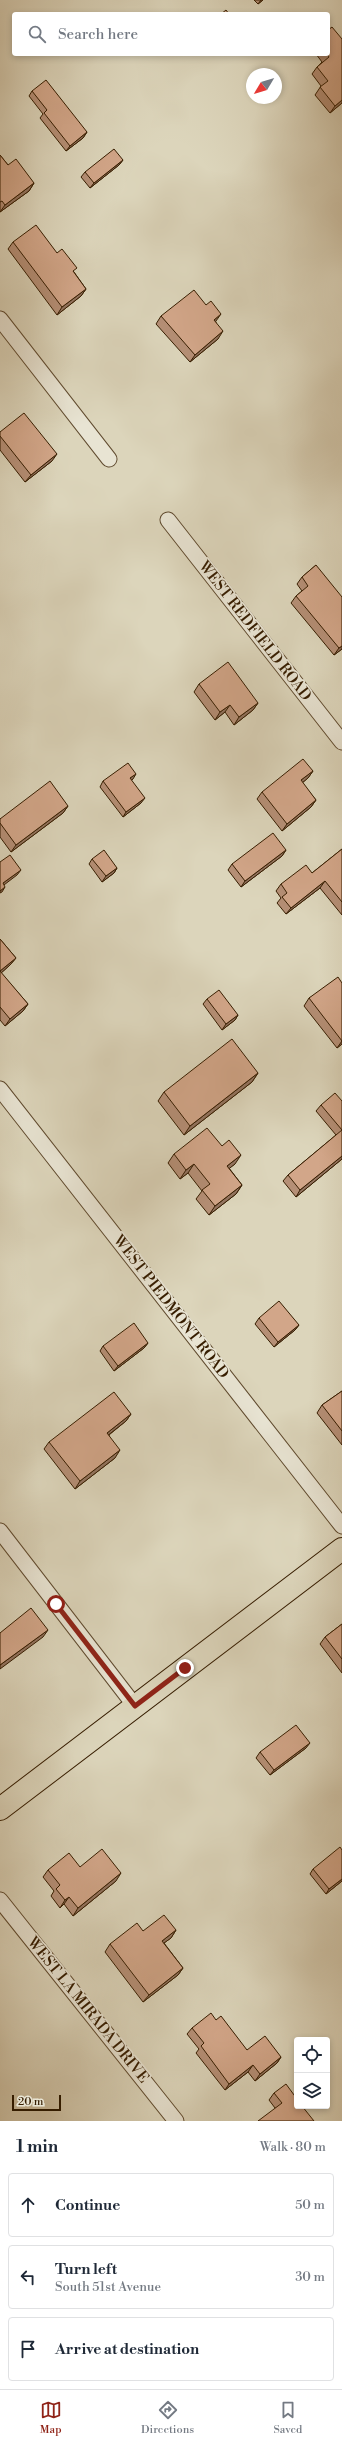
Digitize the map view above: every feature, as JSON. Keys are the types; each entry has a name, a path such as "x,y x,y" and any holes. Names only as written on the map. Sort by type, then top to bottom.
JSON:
{"main road":[{"path":"0,1809 342,1549"}],"street":[{"path":"0,319 110,459"},
{"name":"WEST REDFIELD ROAD","path":"168,520 342,742"},
{"name":"WEST PIEDMONT ROAD","path":"0,1089 342,1526"},
{"path":"0,1531 135,1706"},
{"name":"WEST LA MIRADA DRIVE","path":"0,1900 176,2121"}],"building":[{"path":"332,27 342,39 342,100 335,106 320,87 328,81 317,67 330,56 330,28"},
{"path":"46,80 87,132 70,146 44,113 47,110 32,91"},
{"path":"114,149 123,160 94,183 85,172"},
{"path":"0,155 8,165 16,159 34,183 5,205 2,201 0,202"},
{"path":"36,225 57,253 62,249 77,268 73,271 86,289 62,307 13,242"},
{"path":"194,290 206,305 211,301 221,314 214,320 223,331 195,355 161,316"},
{"path":"24,413 57,454 31,475 0,436 0,432"},
{"path":"316,565 342,597 342,646 339,648 296,596 308,586 302,577"},
{"path":"228,662 258,703 239,717 230,705 220,712 199,684"},
{"path":"303,759 313,771 301,780 316,800 287,824 262,792"},
{"path":"128,763 136,774 130,778 145,798 126,812 103,781"},
{"path":"50,781 68,806 16,845 0,823 0,819"},
{"path":"273,833 286,850 245,881 232,864"},
{"path":"342,849 342,902 325,881 291,908 282,897 287,893 281,884 306,865 312,873"},
{"path":"104,850 117,868 106,876 92,859"},
{"path":"10,855 21,870 3,883 5,887 0,891 0,862"},
{"path":"0,939 16,958 0,971"},
{"path":"0,971 28,1004 10,1019 0,1007"},
{"path":"338,977 342,983 342,1041 309,998"},
{"path":"219,990 238,1015 226,1024 207,999"},
{"path":"232,1039 258,1073 190,1126 164,1092"},
{"path":"335,1093 342,1101 342,1130 321,1105"},
{"path":"207,1128 222,1146 229,1140 241,1155 227,1166 242,1185 215,1206 202,1190 210,1184 194,1164 186,1170 174,1154"},
{"path":"342,1130 342,1156 300,1190 288,1175"},
{"path":"279,1301 299,1325 278,1342 259,1318"},
{"path":"134,1323 148,1343 118,1366 103,1346"},
{"path":"342,1391 342,1431 322,1405"},
{"path":"114,1392 131,1414 107,1433 120,1450 80,1481 49,1442"},
{"path":"31,1608 48,1630 0,1665 0,1633"},
{"path":"342,1624 342,1659 325,1637"},
{"path":"296,1725 310,1743 274,1770 260,1752"},
{"path":"340,1847 342,1850 342,1879 329,1889 313,1869"},
{"path":"102,1849 121,1873 78,1908 69,1897 65,1900 56,1889 60,1885 48,1870 69,1853 80,1867"},
{"path":"164,1915 176,1930 162,1941 183,1968 149,1995 110,1944 137,1923 143,1931"},
{"path":"211,2013 216,2020 221,2016 247,2050 265,2036 281,2057 260,2074 253,2065 229,2084 201,2046 204,2043 192,2028"},
{"path":"286,2084 294,2095 294,2109 304,2109 314,2121 258,2121 282,2103 274,2093"}],"route":[{"path":"56,1604 135,1706 185,1668"}]}
